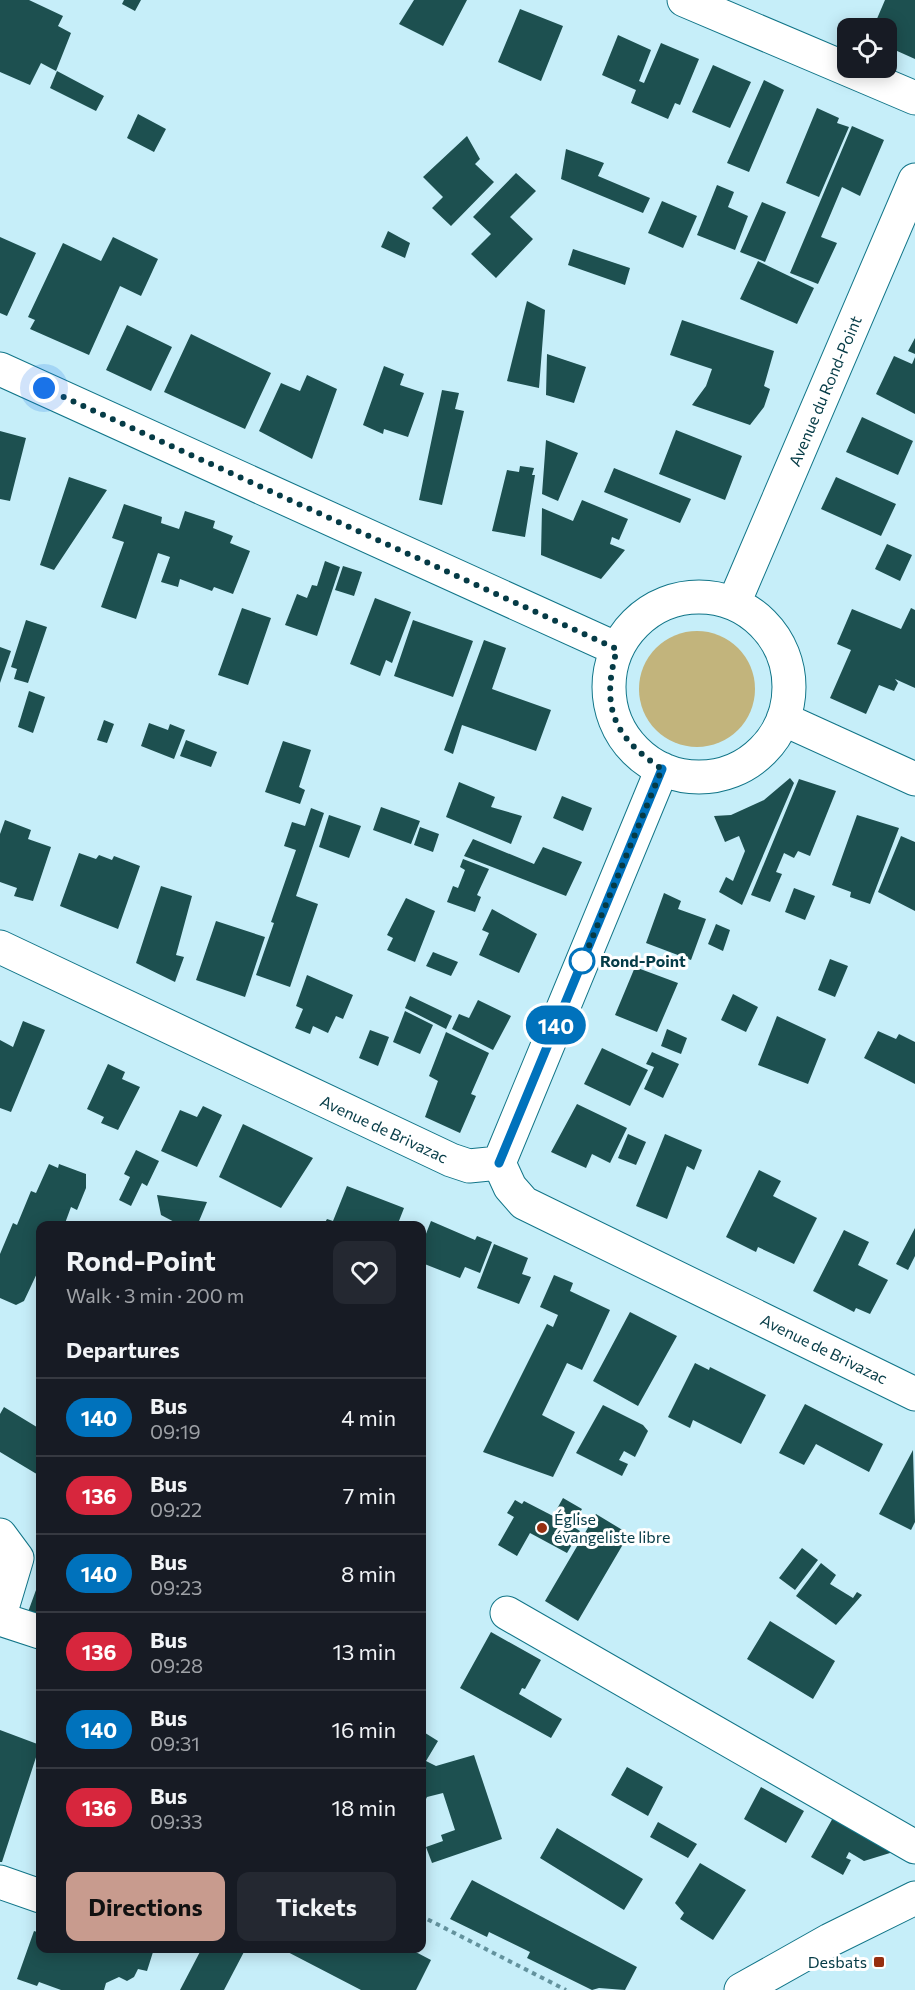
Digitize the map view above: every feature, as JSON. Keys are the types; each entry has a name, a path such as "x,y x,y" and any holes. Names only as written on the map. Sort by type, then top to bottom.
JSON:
{"street":[{"path":"684,0 915,98"},
{"name":"Avenue du Rond-Point","path":"734,603 915,180"},
{"path":"0,369 617,649"},
{"path":"708,597 734,603 758,618 776,639 787,665 789,692 783,719 768,744 746,764 719,774 690,777 662,769 638,753 620,731 610,705 609,676 617,649 632,626 663,605 680,598 708,597"},
{"path":"783,719 915,779"},
{"path":"499,1163 662,769"},
{"name":"Avenue de Brivazac","path":"0,947 451,1160 469,1166 499,1163 510,1187 524,1203 915,1394"},
{"path":"0,1535 17,1558 0,1617 36,1630"},
{"path":"507,1613 915,1847"},
{"path":"0,1882 36,1895"},
{"path":"741,1990 830,1940 915,1898"}],"path":[{"path":"426,1919 566,1990"}],"shaded area":[{"path":"697,631 719,636 738,648 750,667 755,689 750,711 738,730 719,742 697,747 675,742 656,730 644,711 639,689 644,667 656,648 675,636"}],"building":[{"path":"0,0 29,0 63,16 58,26 71,33 56,71 41,63 30,85 0,72"},
{"path":"124,0 141,0 135,11 122,4"},
{"path":"414,0 467,0 443,46 399,24"},
{"path":"885,0 915,0 915,59 897,51 897,18 877,18"},
{"path":"520,9 563,26 541,81 498,62"},
{"path":"618,35 651,50 639,81 644,83 661,43 699,59 680,105 675,103 668,119 631,103 636,90 602,75"},
{"path":"713,65 751,82 730,128 692,112"},
{"path":"57,71 104,96 96,111 50,88"},
{"path":"764,80 784,90 749,172 727,163"},
{"path":"817,108 839,118 837,123 849,127 819,197 786,183"},
{"path":"138,114 166,129 154,152 127,138"},
{"path":"852,126 884,140 860,196 842,187 821,237 837,243 818,284 790,273"},
{"path":"467,136 480,159 475,164 494,182 451,226 432,208 443,197 423,177"},
{"path":"566,149 604,163 598,176 650,198 643,213 561,179"},
{"path":"516,173 536,191 510,217 533,239 496,278 471,254 491,234 473,217"},
{"path":"717,185 734,192 728,207 748,216 735,250 697,235"},
{"path":"662,201 697,216 683,248 648,233"},
{"path":"762,202 786,212 765,262 740,252"},
{"path":"388,231 410,243 405,258 381,247"},
{"path":"0,237 36,253 7,316 0,313"},
{"path":"113,237 158,259 141,296 120,286 89,355 30,329 35,320 28,317 63,243 101,261"},
{"path":"573,249 630,268 625,285 568,265"},
{"path":"758,261 814,288 797,324 740,299"},
{"path":"527,301 545,310 539,388 507,381"},
{"path":"682,320 774,351 764,386 770,389 764,407 750,425 692,405 706,386 712,369 670,355"},
{"path":"127,325 172,347 151,391 106,370"},
{"path":"191,334 271,373 245,429 164,392"},
{"path":"915,338 915,354 908,351"},
{"path":"547,354 586,367 574,403 546,395"},
{"path":"894,356 912,364 915,357 915,414 876,394"},
{"path":"384,366 404,374 400,385 424,393 408,437 384,429 383,434 363,425"},
{"path":"307,375 337,389 312,459 259,431 281,383 300,391"},
{"path":"442,390 459,393 455,409 464,411 442,505 419,500"},
{"path":"862,417 913,441 898,475 846,452"},
{"path":"676,430 742,456 725,500 659,474"},
{"path":"0,431 26,438 10,501 0,499"},
{"path":"546,440 578,453 558,501 542,494"},
{"path":"520,466 534,468 532,475 535,475 525,537 492,531 507,470 519,472"},
{"path":"614,468 691,499 680,523 604,492"},
{"path":"69,477 107,490 54,570 40,565"},
{"path":"836,477 896,504 881,536 821,509"},
{"path":"582,500 628,519 619,540 612,537 610,544 625,550 601,579 541,555 542,508 573,521"},
{"path":"124,504 162,517 161,523 179,529 185,511 215,521 213,528 233,536 230,543 250,551 233,594 214,587 212,591 180,579 178,587 161,582 170,557 158,553 136,619 101,607 124,542 112,538"},
{"path":"887,544 912,555 900,581 875,569"},
{"path":"325,561 340,567 317,636 285,625 297,594 307,598 312,585 317,586"},
{"path":"343,566 362,572 354,596 335,590"},
{"path":"375,598 411,612 392,663 386,660 380,676 350,664"},
{"path":"242,608 271,618 248,685 218,675"},
{"path":"911,608 915,610 915,688 895,679 898,683 894,691 879,685 866,714 830,698 851,650 837,644 852,609 901,629"},
{"path":"26,620 47,627 28,683 14,679 17,669 11,667"},
{"path":"413,620 473,641 453,697 394,676"},
{"path":"484,640 506,648 492,689 551,710 536,751 462,725 453,754 444,750"},
{"path":"0,647 11,651 0,683"},
{"path":"29,691 45,697 33,733 18,727"},
{"path":"104,720 114,724 107,743 97,740"},
{"path":"149,723 168,730 170,724 185,730 174,759 141,746"},
{"path":"186,740 217,752 211,767 180,756"},
{"path":"283,741 311,750 299,787 305,790 300,804 265,792"},
{"path":"790,778 794,783 742,905 719,892 726,877 733,881 745,851 739,836 725,842 714,816 731,815 764,800"},
{"path":"799,779 836,791 810,856 798,851 794,858 784,853 776,872 782,874 770,902 751,895"},
{"path":"459,782 495,797 491,807 522,816 511,844 446,817"},
{"path":"562,796 592,808 583,831 553,818"},
{"path":"381,807 420,821 411,844 373,830"},
{"path":"311,808 324,813 296,896 318,904 290,987 256,975 274,923 271,922 296,850 284,846 292,822 305,826"},
{"path":"329,815 361,826 349,858 319,847"},
{"path":"857,815 899,828 870,904 850,897 851,892 832,885"},
{"path":"5,820 31,830 28,839 51,847 33,901 14,896 17,888 0,882 0,834"},
{"path":"420,827 439,834 433,852 414,845"},
{"path":"901,836 915,842 915,911 878,892"},
{"path":"473,839 534,864 543,847 582,862 566,896 464,856"},
{"path":"79,853 96,859 99,855 112,860 114,856 140,866 118,929 60,906"},
{"path":"463,859 489,869 477,895 481,897 475,912 447,902 453,886 458,888 465,870 460,867"},
{"path":"161,886 192,896 176,955 184,957 175,982 136,963"},
{"path":"794,888 815,896 805,920 785,912"},
{"path":"664,893 681,901 678,909 706,919 691,960 646,943"},
{"path":"406,898 435,911 415,962 387,950 393,938 387,935"},
{"path":"492,909 537,934 519,973 479,955 489,933 482,930"},
{"path":"216,921 265,937 245,997 196,980"},
{"path":"716,924 730,930 723,951 708,944"},
{"path":"433,952 458,962 451,976 426,966"},
{"path":"830,959 848,966 835,997 818,990"},
{"path":"635,967 678,983 657,1032 615,1015"},
{"path":"307,975 353,995 343,1019 336,1016 328,1033 313,1026 310,1034 295,1028 303,1009 296,1006"},
{"path":"733,994 758,1007 746,1032 721,1020"},
{"path":"410,996 452,1016 446,1029 405,1008"},
{"path":"478,1000 511,1016 493,1050 452,1029 459,1014 469,1018"},
{"path":"405,1011 433,1025 420,1054 393,1042"},
{"path":"777,1016 826,1039 808,1084 758,1065"},
{"path":"23,1021 45,1030 11,1112 0,1108 0,1040 13,1047"},
{"path":"667,1029 687,1038 681,1054 661,1046"},
{"path":"370,1030 389,1037 378,1066 359,1058"},
{"path":"878,1031 896,1039 899,1034 915,1042 915,1084 864,1058"},
{"path":"446,1032 489,1053 471,1094 476,1096 460,1133 425,1117 438,1081 429,1076"},
{"path":"602,1048 648,1070 630,1106 584,1084"},
{"path":"652,1052 679,1064 663,1098 644,1089 654,1067 646,1064"},
{"path":"108,1064 125,1072 122,1079 140,1087 118,1130 101,1123 104,1117 87,1109"},
{"path":"577,1104 627,1128 610,1163 592,1154 586,1168 551,1152"},
{"path":"203,1106 222,1115 197,1167 161,1151 180,1110 197,1117"},
{"path":"243,1124 313,1158 281,1208 219,1177"},
{"path":"628,1134 646,1142 636,1165 618,1158"},
{"path":"665,1134 702,1150 694,1170 687,1166 667,1219 636,1206"},
{"path":"136,1150 159,1161 147,1186 142,1183 131,1206 119,1200 130,1177 124,1174"},
{"path":"49,1164 58,1168 59,1164 86,1174 86,1188 77,1210 71,1207 66,1221 36,1221 36,1276 24,1301 16,1305 0,1298 0,1254 13,1223 17,1225 31,1191 36,1193"},
{"path":"759,1170 781,1181 773,1196 817,1218 794,1264 758,1247 756,1252 726,1237"},
{"path":"347,1186 404,1208 399,1221 333,1221"},
{"path":"157,1195 207,1202 199,1221 172,1221 161,1215"},
{"path":"431,1221 475,1240 477,1236 492,1242 480,1273 465,1267 460,1278 426,1265 426,1234"},
{"path":"915,1228 915,1256 908,1270 896,1264"},
{"path":"844,1230 869,1242 858,1265 888,1280 870,1314 856,1308 854,1312 813,1291"},
{"path":"494,1244 528,1258 522,1274 531,1277 519,1304 477,1288"},
{"path":"554,1275 573,1283 570,1291 610,1310 582,1370 567,1363 542,1415 575,1432 553,1477 483,1452 547,1324 553,1327 558,1315 540,1307"},
{"path":"630,1312 677,1336 638,1406 593,1381"},
{"path":"695,1363 709,1370 710,1367 766,1395 741,1444 693,1420 690,1428 668,1417"},
{"path":"805,1404 883,1444 869,1472 816,1444 804,1465 779,1453"},
{"path":"603,1405 643,1425 648,1431 635,1457 624,1451 619,1460 628,1464 622,1476 576,1453"},
{"path":"4,1407 36,1427 36,1474 0,1452 0,1414"},
{"path":"913,1450 915,1522 911,1530 879,1514"},
{"name":"Église évangeliste libre","path":"563,1498 582,1509 572,1526 580,1531 567,1553 530,1533 517,1556 498,1545 514,1517 507,1513 515,1500 522,1504 524,1501 553,1516"},
{"path":"596,1514 629,1534 578,1621 545,1601"},
{"path":"802,1548 818,1560 795,1590 779,1578"},
{"path":"821,1563 836,1575 830,1584 853,1598 857,1592 862,1595 836,1625 796,1596"},
{"path":"36,1590 36,1615 28,1612"},
{"path":"770,1621 835,1661 813,1699 747,1659"},
{"path":"491,1632 541,1660 525,1689 522,1688 519,1694 562,1719 551,1738 460,1688"},
{"path":"0,1730 36,1744 36,1757 2,1862 0,1862"},
{"path":"426,1734 438,1741 426,1761"},
{"path":"474,1755 502,1839 432,1863 426,1847 443,1841 441,1835 455,1830 443,1793 426,1799 426,1761 436,1766"},
{"path":"627,1767 663,1787 648,1816 611,1795"},
{"path":"761,1787 804,1811 786,1843 744,1819"},
{"path":"839,1807 898,1841 890,1853 864,1861 849,1852 846,1858 851,1860 843,1875 811,1857"},
{"path":"658,1822 697,1844 688,1858 650,1837"},
{"path":"557,1828 643,1879 624,1910 540,1858"},
{"path":"700,1863 746,1890 713,1940 680,1919 684,1913 675,1903"},
{"path":"472,1880 637,1967 625,1990 599,1988 592,1990 527,1958 530,1952 489,1932 487,1937 450,1919"},
{"path":"34,1931 36,1932 36,1953 153,1953 147,1971 138,1969 134,1977 127,1981 119,1977 106,1983 104,1990 61,1990 39,1982 37,1986 17,1979"},
{"path":"199,1953 243,1953 224,1990 180,1990"},
{"path":"290,1953 418,1953 431,1960 416,1990 361,1990"}],"bus line":[{"name":"140","path":"499,1163 662,769"}],"place":[{"name":"Rond-Point","path":"582,961"},
{"name":"Église évangeliste libre","path":"542,1528"},
{"name":"Desbats","path":"879,1962"}],"route":[{"path":"44,388 617,649 609,676 610,705 620,731 638,753 662,769 579,970 582,961"}]}
